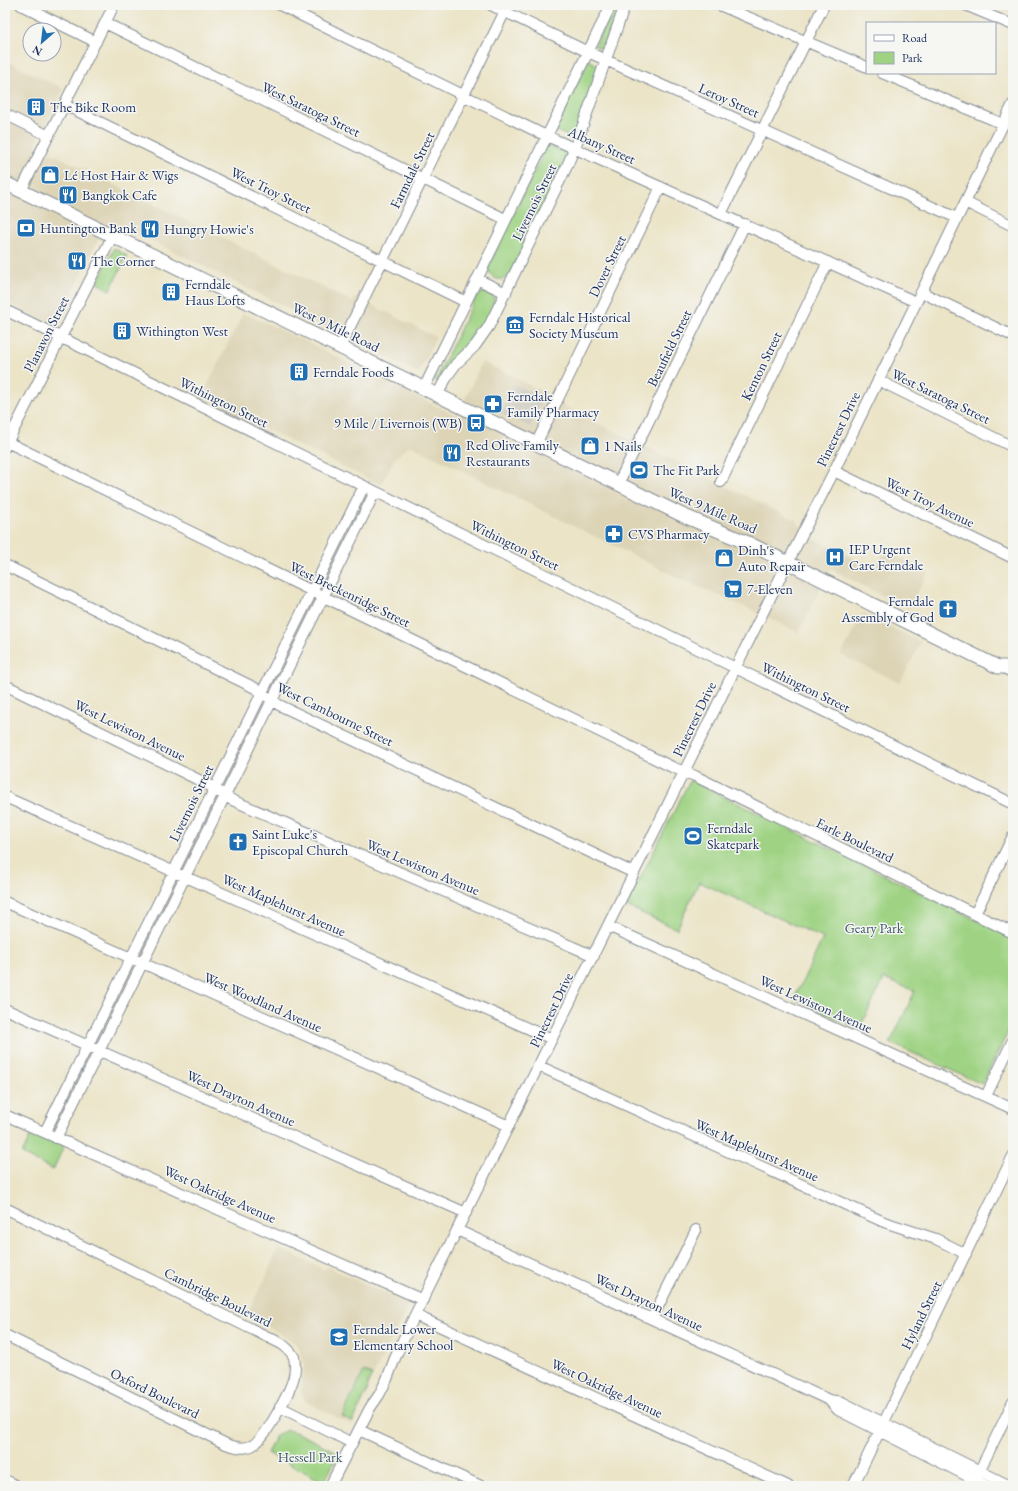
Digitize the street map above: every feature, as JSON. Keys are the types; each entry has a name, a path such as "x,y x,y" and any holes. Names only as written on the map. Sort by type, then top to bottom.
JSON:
{"main road":[{"name":"West 9 Mile Road","path":"5,183 689,519 742,541 998,667 1005,667 1013,671"},
{"name":"West 9 Mile Road","path":"998,667 1001,672 1013,678"}],"street":[{"path":"21,5 96,42"},
{"path":"21,191 114,5"},
{"name":"Albany Street","path":"280,5 546,136 916,302"},
{"name":"Leroy Street","path":"491,5 506,8 605,60 957,218"},
{"name":"Livernois Street","path":"424,388 505,219 611,5"},
{"name":"Livernois Street","path":"437,395 456,364 482,338 506,293 575,148 625,5"},
{"path":"719,5 866,67"},
{"path":"721,214 824,5"},
{"path":"965,5 1013,25"},
{"name":"Farmdale Street","path":"340,347 506,8"},
{"name":"West Saratoga Street","path":"105,23 505,219"},
{"path":"884,74 1003,124"},
{"name":"West Troy Street","path":"65,105 466,302"},
{"name":"Pinecrest Drive","path":"330,1486 370,1408 387,1379 398,1350 415,1315 834,471 1003,124 1012,111"},
{"path":"5,114 49,136"},
{"name":"Dover Street","path":"536,444 661,187"},
{"path":"965,202 1013,226"},
{"name":"Beaufield Street","path":"618,484 745,224"},
{"name":"Planavon Street","path":"6,443 113,235"},
{"name":"Kenton Street","path":"721,482 828,262"},
{"path":"477,279 506,293"},
{"path":"921,292 1013,336"},
{"name":"Withington Street","path":"5,310 1013,804"},
{"name":"West Saratoga Street","path":"878,380 1013,447"},
{"name":"West Breckenridge Street","path":"6,443 684,772"},
{"name":"West Troy Avenue","path":"834,471 1013,558"},
{"name":"Livernois Street","path":"45,1132 364,486"},
{"name":"Livernois Street","path":"56,1138 224,795 375,492"},
{"name":"West Cambourne Street","path":"5,566 262,692 279,705 634,873"},
{"name":"West Lewiston Avenue","path":"5,685 214,788 235,802 594,956"},
{"name":"Earle Boulevard","path":"684,772 1013,933"},
{"name":"West Maplehurst Avenue","path":"5,797 552,1039"},
{"path":"975,914 1013,836"},
{"name":"West Woodland Avenue","path":"5,902 509,1126"},
{"name":"West Lewiston Avenue","path":"608,926 1013,1108"},
{"name":"West Drayton Avenue","path":"5,1009 466,1213"},
{"path":"986,1096 1013,1040"},
{"name":"West Maplehurst Avenue","path":"539,1066 884,1222 936,1239 966,1254"},
{"name":"West Oakridge Avenue","path":"5,1115 423,1300"},
{"name":"Hyland Street","path":"853,1486 1013,1156"},
{"name":"Cambridge Boulevard","path":"5,1208 280,1343 290,1350 294,1358 294,1376 280,1407"},
{"name":"West Drayton Avenue","path":"457,1230 829,1400 842,1402 884,1422 975,1479"},
{"path":"652,1319 696,1230"},
{"name":"West Oakridge Avenue","path":"415,1315 788,1486"},
{"name":"Oxford Boulevard","path":"5,1335 235,1447 249,1447 257,1442 269,1426 280,1407"},
{"name":"West Drayton Avenue","path":"829,1400 838,1410 975,1479"},
{"path":"975,1479 1013,1402"},
{"path":"280,1407 352,1443"},
{"path":"359,1430 480,1486"},
{"path":"975,1479 987,1486"},
{"path":"975,1479 1010,1486"},
{"path":"5,1480 17,1486"}],"shaded area":[{"path":"5,60 64,89 36,145 353,302 356,297 436,337 418,373 128,229 119,247 99,238 57,325 5,302"},
{"path":"243,313 278,328 457,416 482,362 558,399 557,402 597,423 795,520 814,539 874,568 886,551 928,572 909,609 830,569 798,633 770,618 681,579 410,445 394,459 381,485 201,398"},
{"path":"514,384 543,398 530,427 501,413"},
{"path":"863,613 921,642 900,683 841,655"},
{"name":"Ferndale Lower Elementary School","path":"278,1248 325,1270 327,1267 409,1303 369,1384 368,1393 352,1425 305,1401 301,1390 304,1364 299,1348 295,1343 276,1331 246,1316 265,1279"}],"green space":[{"path":"615,5 620,5 609,31 604,50 595,46"},
{"path":"588,60 599,66 574,139 554,130"},
{"path":"547,145 569,154 510,274 503,279 496,279 491,275 488,267"},
{"path":"114,248 127,256 110,290 97,283"},
{"path":"481,293 492,295 494,304 489,317 467,350 439,383 435,381 476,297"},
{"name":"Geary Park","path":"690,780 1013,938 1013,1022 982,1084 890,1043 915,991 884,979 859,1029 794,999 823,938 699,882 677,929 626,906"},
{"path":"32,1132 64,1146 53,1170 22,1154"},
{"path":"364,1371 372,1375 368,1383 367,1391 353,1422 342,1417"},
{"name":"Hessell Park","path":"287,1430 295,1432 339,1453 324,1482 267,1453 276,1435"}],"place":[{"name":"The Bike Room","path":"36,107"},
{"name":"Lé Host Hair & Wigs","path":"50,175"},
{"name":"Bangkok Cafe","path":"68,195"},
{"name":"Huntington Bank","path":"26,228"},
{"name":"Hungry Howie's","path":"150,229"},
{"name":"The Corner","path":"77,261"},
{"name":"Ferndale Haus Lofts","path":"171,292"},
{"name":"Ferndale Historical Society Museum","path":"515,325"},
{"name":"Withington West","path":"122,331"},
{"name":"Ferndale Foods","path":"299,372"},
{"name":"Ferndale Family Pharmacy","path":"493,404"},
{"name":"9 Mile / Livernois (WB)","path":"476,423"},
{"name":"1 Nails","path":"590,446"},
{"name":"Red Olive Family Restaurants","path":"452,453"},
{"name":"The Fit Park","path":"639,470"},
{"name":"CVS Pharmacy","path":"614,534"},
{"name":"IEP Urgent Care Ferndale","path":"835,557"},
{"name":"Dinh's Auto Repair","path":"724,558"},
{"name":"7-Eleven","path":"733,589"},
{"name":"Ferndale Assembly of God","path":"948,609"},
{"name":"Ferndale Skatepark","path":"693,836"},
{"name":"Saint Luke's Episcopal Church","path":"238,842"},
{"name":"Ferndale Lower Elementary School","path":"339,1337"}]}
